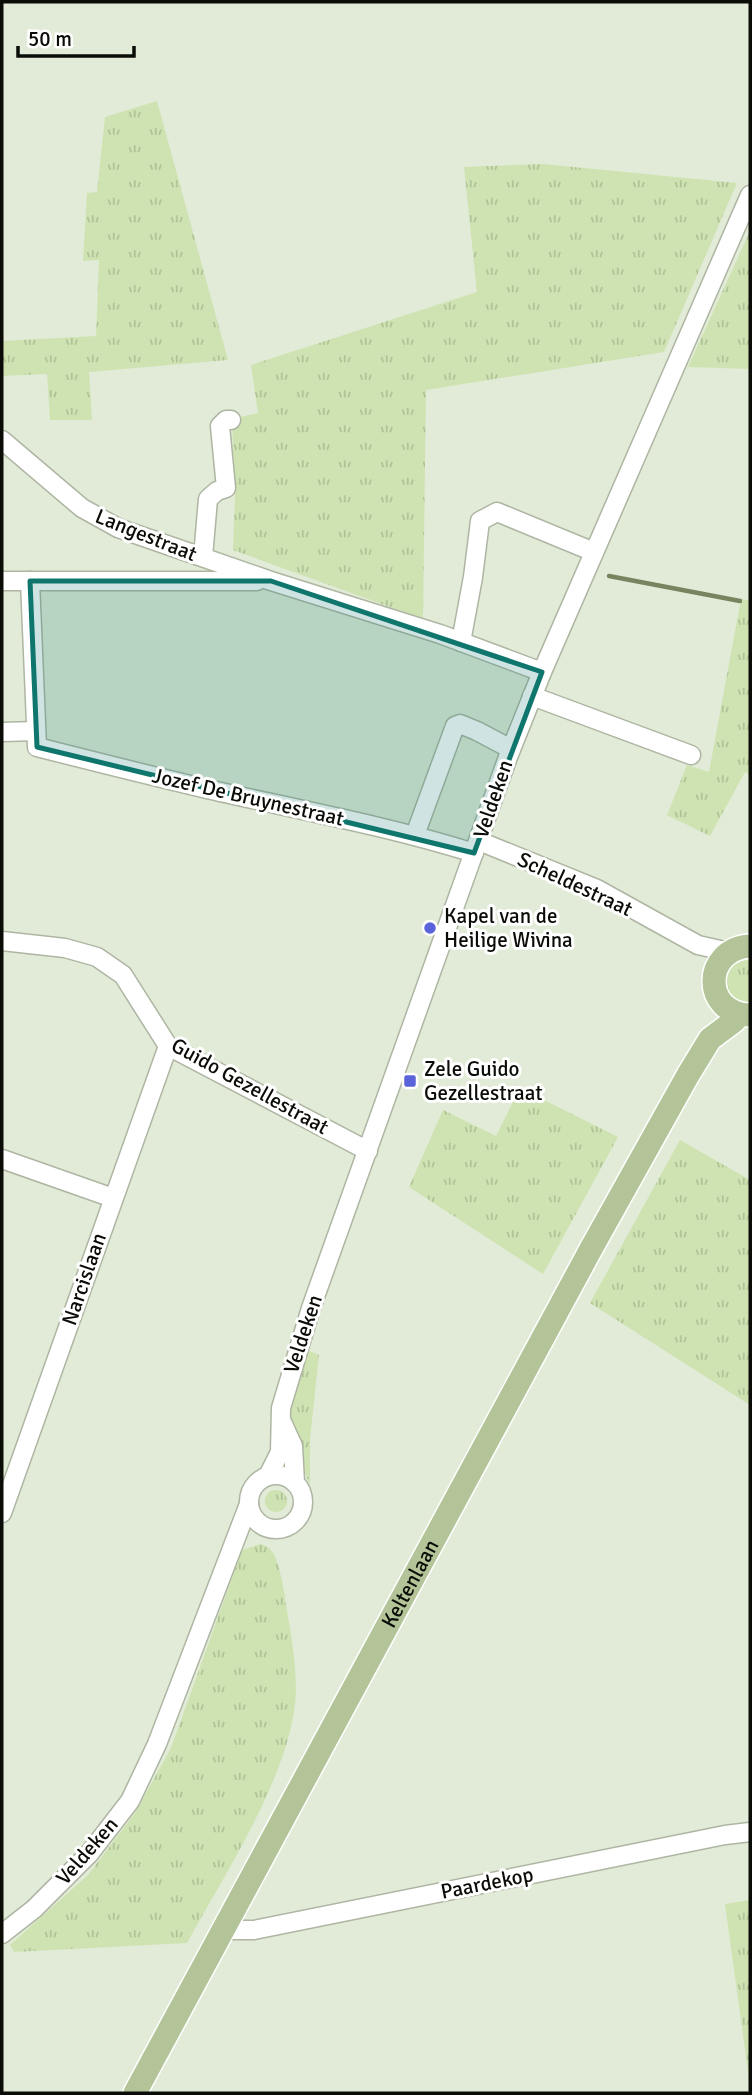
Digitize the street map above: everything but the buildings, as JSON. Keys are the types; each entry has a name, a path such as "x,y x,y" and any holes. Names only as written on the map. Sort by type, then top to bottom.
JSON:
{"main road":[{"name":"Keltenlaan","path":"688,1075 712,1012 718,965 743,946"},
{"name":"Keltenlaan","path":"715,982 717,995 726,1007 745,1015"},
{"name":"Keltenlaan","path":"135,2093 592,1247 688,1075 710,1040 745,1015"}],"street":[{"name":"Veldeken","path":"2,1934 34,1909 89,1854 130,1801 157,1744 249,1504 250,1495 255,1485 268,1476 280,1452 281,1421 287,1385 311,1308 511,749 750,195"},
{"path":"203,558 208,499 217,491 226,488 220,426 226,420 231,420"},
{"name":"Langestraat","path":"2,440 82,508 118,528 461,642 542,672"},
{"path":"461,642 480,521 497,512 594,552"},
{"name":"Langestraat","path":"2,580 271,581"},
{"path":"2,732 36,731 30,581"},
{"path":"532,696 691,755"},
{"path":"415,835 456,726 460,724 477,730 511,749"},
{"name":"Jozef De Bruynestraat","path":"36,731 37,747 205,789 476,847"},
{"name":"Scheldestraat","path":"476,847 597,889 698,945 743,946"},
{"name":"Scheldestraat","path":"669,931 700,957 715,982"},
{"name":"Guido Gezellestraat","path":"2,941 65,948 97,957 123,975 168,1046 368,1151"},
{"name":"Narcislaan","path":"2,1513 168,1046"},
{"path":"2,1159 113,1198"},
{"path":"249,1504 253,1516 260,1524 278,1529 289,1526 296,1520 303,1499 295,1483 293,1446 281,1421"},
{"path":"268,1476 280,1475 295,1483"},
{"name":"Veldeken","path":"228,1555 260,1524"},
{"name":"Paardekop","path":"223,1930 254,1930 750,1832"}],"highlighted area":[{"path":"30,581 271,581 542,672 474,853 37,747"}],"green space":[{"path":"157,101 228,360 89,372 92,420 50,420 47,374 2,376 2,341 96,336 99,260 83,261 87,193 97,192 105,117"},
{"path":"543,164 737,183 664,352 426,390 423,619 233,550 235,495 232,419 258,413 251,365 477,292 464,167"},
{"path":"750,231 750,369 688,367"},
{"path":"741,599 750,601 750,775 745,772 710,836 667,815 687,765 709,772"},
{"path":"750,960 750,1003 732,997 725,982 731,968 739,962"},
{"path":"520,1088 618,1137 543,1274 409,1187 443,1110 496,1136"},
{"path":"680,1140 750,1180 750,1405 590,1303"},
{"path":"307,1350 319,1355 310,1439 310,1485 302,1466 300,1440 291,1418 290,1406"},
{"path":"276,1490 284,1493 287,1501 284,1509 276,1512 268,1509 265,1501 268,1493"},
{"path":"261,1544 273,1554 283,1584 295,1669 296,1690 292,1721 271,1787 238,1853 187,1943 14,1952 10,1945 88,1875 135,1813 171,1748 242,1550"},
{"path":"750,1900 750,2086 725,1904"}],"waterway":[{"path":"609,576 740,601"}],"place":[{"name":"Kapel van de Heilige Wivina","path":"430,928"},
{"name":"Zele Guido Gezellestraat","path":"410,1081"}]}
